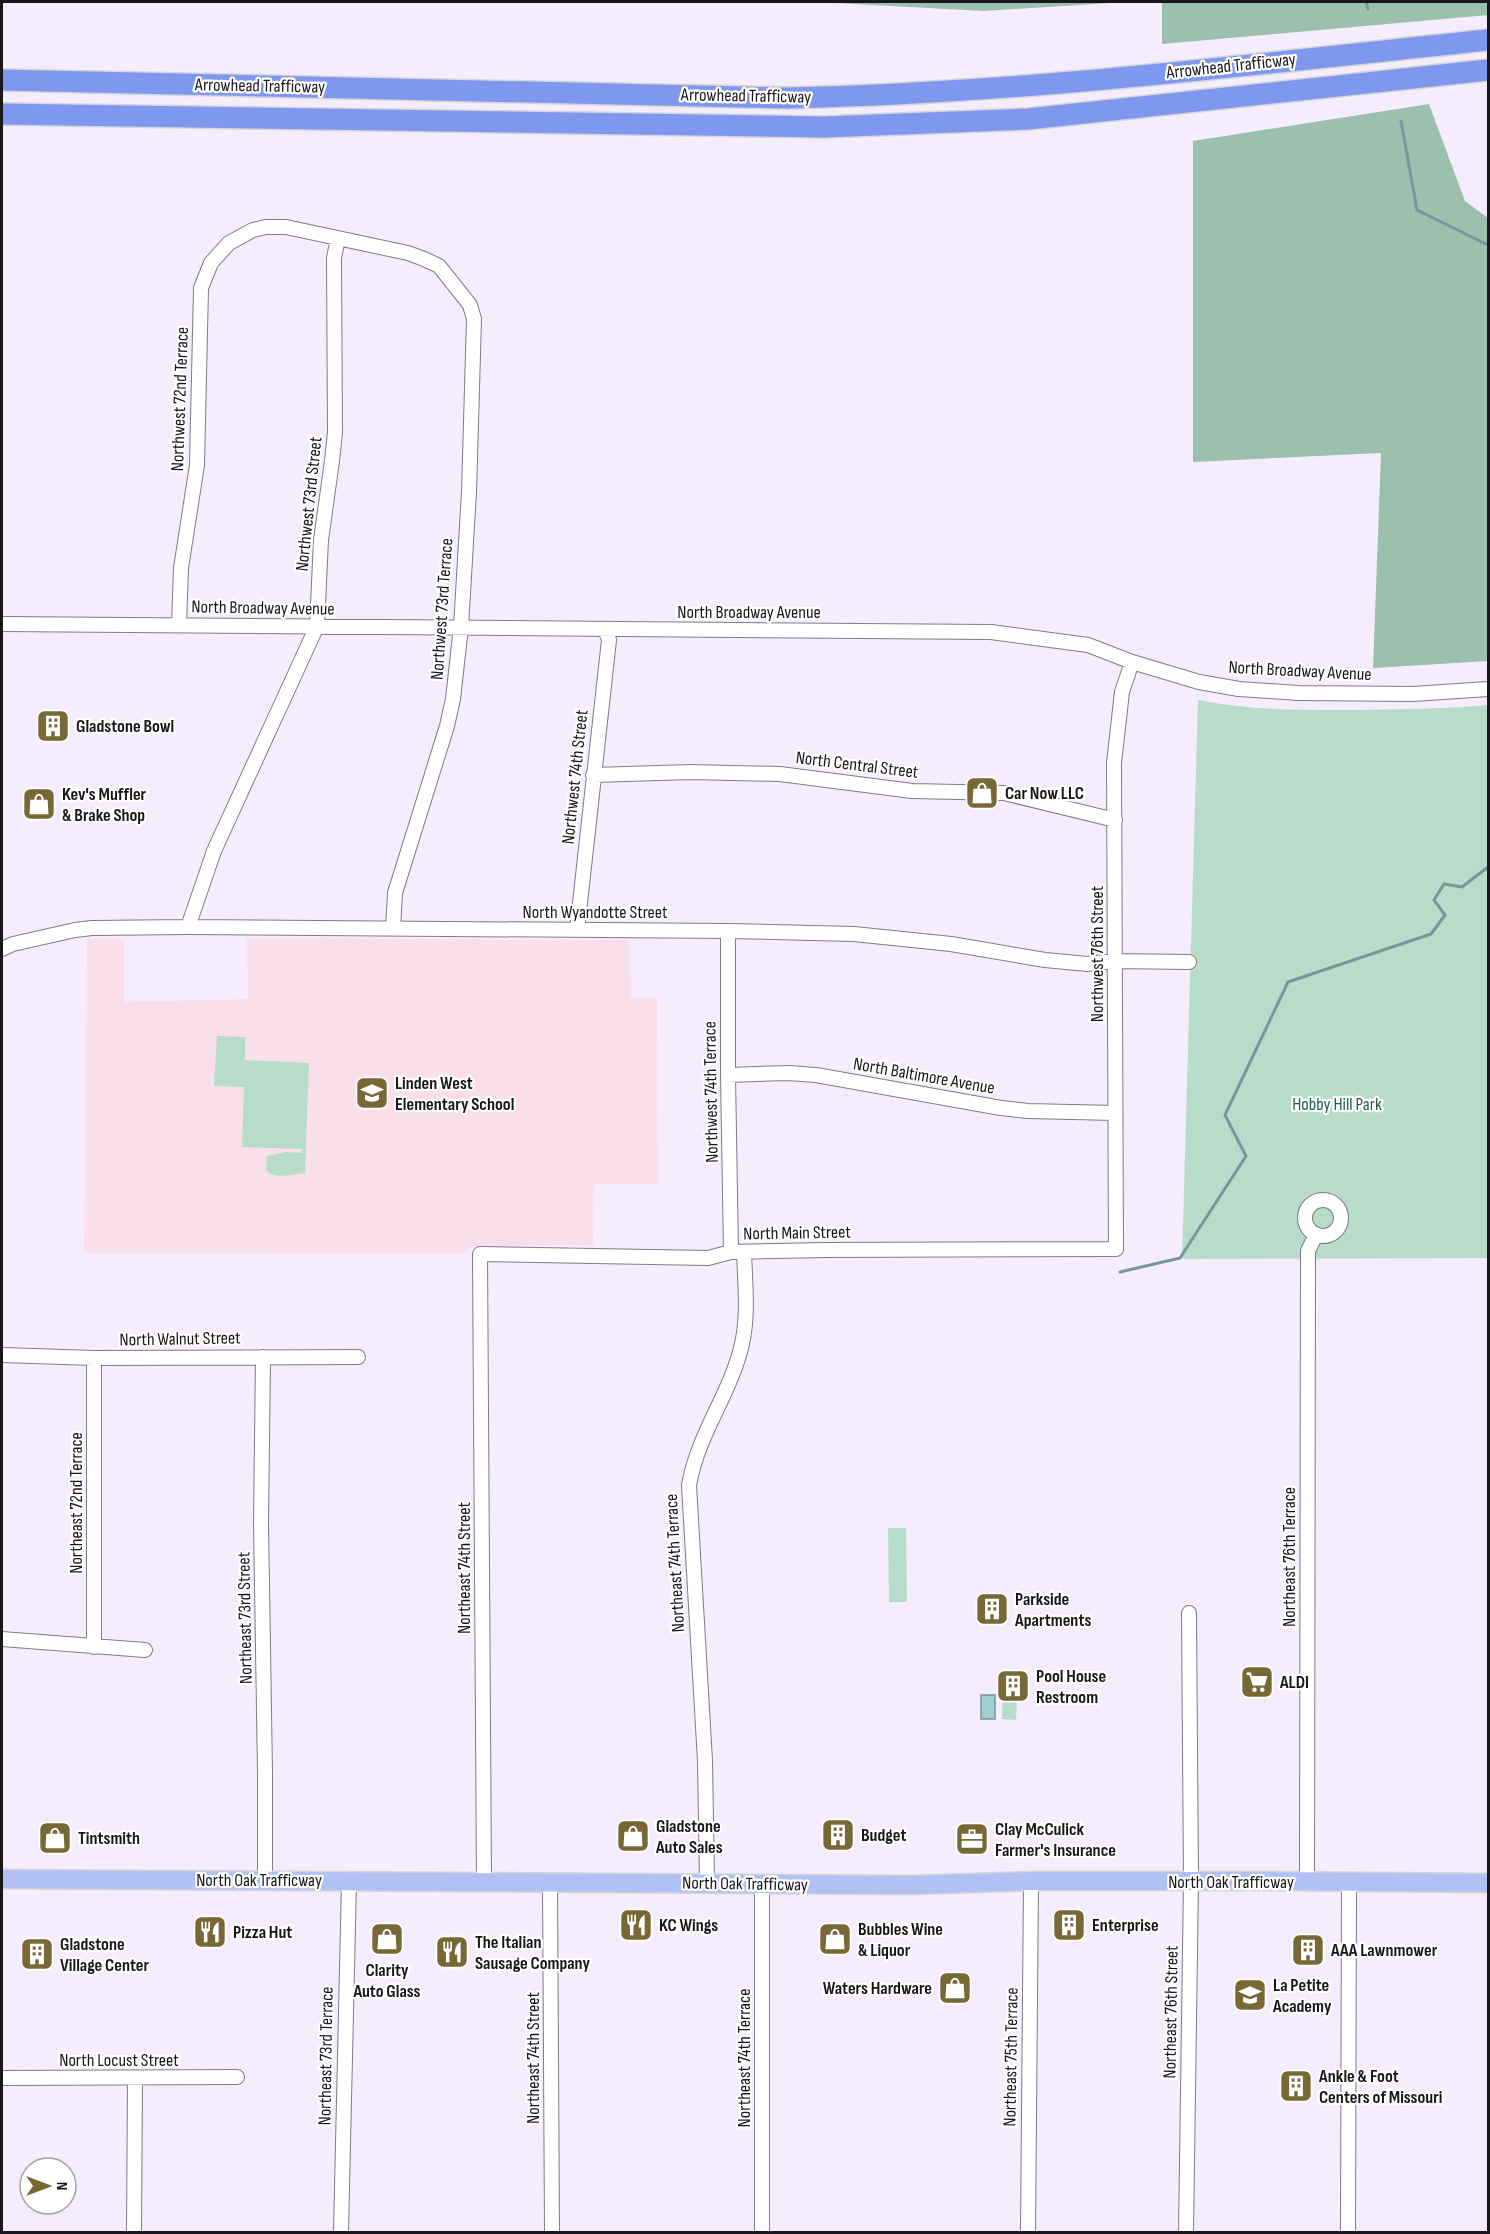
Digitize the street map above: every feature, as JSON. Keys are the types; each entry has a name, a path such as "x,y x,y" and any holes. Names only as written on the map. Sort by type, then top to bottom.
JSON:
{"highway":[{"name":"Arrowhead Trafficway","path":"2,80 787,98 876,96 1158,74 1488,40"},
{"name":"Arrowhead Trafficway","path":"2,114 824,127 1028,119 1488,70"}],"main road":[{"name":"North Oak Trafficway","path":"2,1879 938,1885 1031,1881 1488,1883"}],"street":[{"name":"Northwest 73rd Terrace","path":"221,251 240,236 266,227 286,227 408,253 439,266 470,305 474,326 469,492 461,627 453,699 447,726 395,893 393,928"},
{"name":"Northwest 73rd Street","path":"189,927 214,851 317,626 321,540 334,432 334,258 338,238"},
{"name":"Northwest 72nd Terrace","path":"178,625 182,568 197,465 201,288 205,275 221,251"},
{"name":"North Broadway Avenue","path":"2,624 992,632 1088,645 1132,662 1199,681 1239,689 1298,693 1403,694 1488,689"},
{"name":"Northwest 74th Street","path":"577,930 609,640 605,629"},
{"name":"Northwest 76th Street","path":"1116,1249 1116,736 1122,692 1132,662"},
{"name":"North Central Street","path":"593,775 691,772 780,774 912,791 1004,793 1115,820"},
{"name":"North Wyandotte Street","path":"2,949 13,944 75,930 189,927 728,931 854,934 951,944 1045,960 1087,964 1115,961 1190,962"},
{"name":"Northwest 74th Terrace","path":"728,931 728,1076 738,1252"},
{"name":"North Baltimore Avenue","path":"728,1076 788,1073 816,1075 1000,1108 1115,1113"},
{"name":"Northeast 76th Terrace","path":"1307,1882 1308,1251 1316,1234"},
{"name":"North Main Street","path":"480,1254 708,1258 738,1252 1116,1249"},
{"name":"Northeast 74th Terrace","path":"707,1882 705,1761 689,1485 700,1442 734,1370 741,1348 745,1318 738,1252"},
{"name":"Northeast 74th Street","path":"480,1254 484,1881"},
{"name":"North Walnut Street","path":"2,1355 94,1358 358,1357"},
{"name":"Northeast 73rd Street","path":"263,1356 261,1523 266,1773 265,1880"},
{"name":"Northeast 72nd Terrace","path":"94,1358 94,1647"},
{"name":"Northeast 76th Street","path":"1186,2232 1191,1881 1189,1613"},
{"path":"2,1640 145,1650"},
{"name":"Northeast 73rd Terrace","path":"341,2232 349,1881"},
{"name":"Northeast 75th Terrace","path":"1028,2232 1031,1881"},
{"name":"Northeast 74th Street","path":"550,1882 552,2232"},
{"path":"1348,2232 1349,1882"},
{"name":"Northeast 74th Terrace","path":"762,1884 762,2232"},
{"name":"North Locust Street","path":"2,2078 237,2077"},
{"path":"134,2232 135,2078"}],"shaded area":[{"path":"816,2 1127,2 984,11"},
{"path":"1162,2 1488,2 1488,15 1162,44"},
{"path":"1429,104 1465,201 1488,218 1488,661 1373,668 1381,453 1193,462 1193,141"},
{"name":"Linden West Elementary School","path":"247,938 629,940 631,998 657,997 658,1184 594,1184 593,1245 474,1246 464,1254 84,1253 87,939 124,939 124,1002 248,999"},
{"path":"981,1695 995,1695 995,1719 981,1719"}],"green space":[{"name":"Hobby Hill Park","path":"1198,700 1258,708 1298,710 1408,709 1488,705 1488,1258 1182,1259"},
{"path":"217,1036 245,1037 245,1060 309,1063 305,1173 279,1176 266,1170 267,1156 286,1152 302,1153 302,1149 242,1147 244,1087 214,1086"},
{"path":"888,1528 906,1528 907,1602 889,1602"},
{"path":"1003,1694 1017,1695 1016,1720 1002,1719"}],"waterway":[{"path":"1366,2 1368,9"},
{"path":"1401,121 1417,210 1488,245"},
{"path":"1120,1272 1180,1258 1246,1156 1225,1115 1288,982 1431,934 1445,915 1434,900 1444,884 1462,887 1488,867"}],"place":[{"name":"Gladstone Bowl","path":"53,726"},
{"name":"Car Now LLC","path":"982,793"},
{"name":"Kev's Muffler & Brake Shop","path":"39,804"},
{"name":"Linden West Elementary School","path":"372,1093"},
{"name":"Parkside Apartments","path":"992,1609"},
{"name":"ALDI","path":"1257,1682"},
{"name":"Pool House Restroom","path":"1013,1686"},
{"name":"Budget","path":"838,1835"},
{"name":"Gladstone Auto Sales","path":"633,1836"},
{"name":"Tintsmith","path":"55,1838"},
{"name":"Clay McCulick Farmer's Insurance","path":"972,1839"},
{"name":"KC Wings","path":"636,1925"},
{"name":"Enterprise","path":"1069,1925"},
{"name":"Pizza Hut","path":"210,1932"},
{"name":"Clarity Auto Glass","path":"387,1939"},
{"name":"Bubbles Wine & Liquor","path":"835,1939"},
{"name":"AAA Lawnmower","path":"1308,1950"},
{"name":"The Italian Sausage Company","path":"452,1952"},
{"name":"Gladstone Village Center","path":"37,1954"},
{"name":"Waters Hardware","path":"955,1988"},
{"name":"La Petite Academy","path":"1250,1995"},
{"name":"Ankle & Foot Centers of Missouri","path":"1296,2086"}]}
